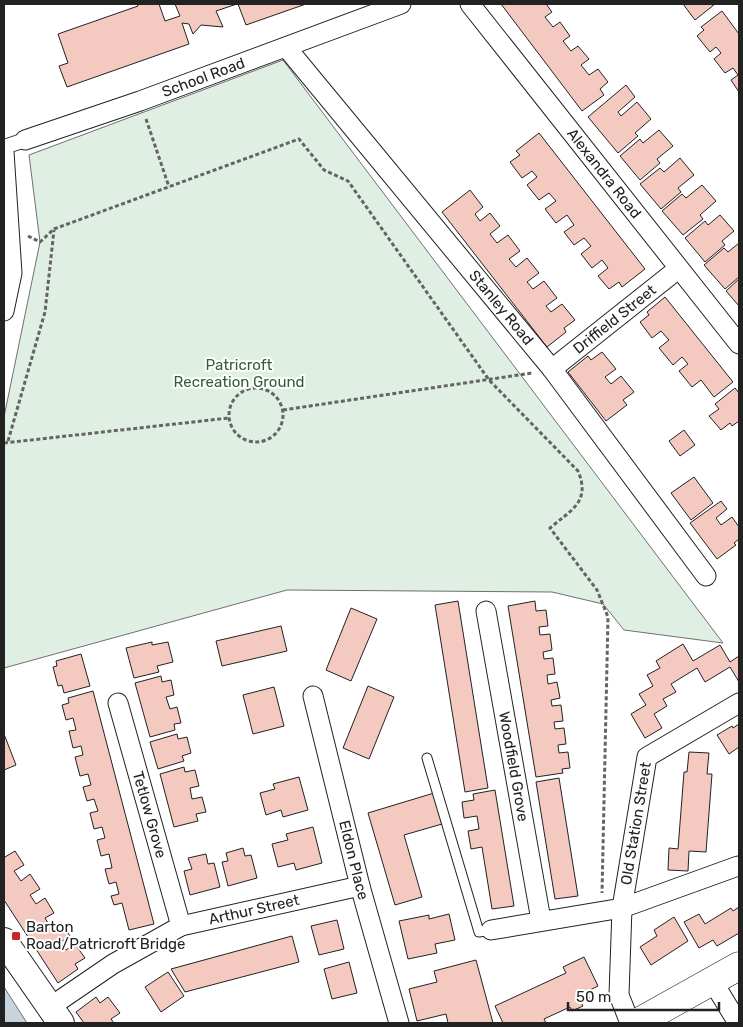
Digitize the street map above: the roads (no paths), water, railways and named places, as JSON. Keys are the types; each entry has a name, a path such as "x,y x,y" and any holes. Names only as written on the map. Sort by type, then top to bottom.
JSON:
{"main road":[{"path":"4,941 55,1015"},
{"path":"637,1023 739,966"}],"street":[{"name":"School Road","path":"4,147 140,101 401,4"},
{"name":"Alexandra Road","path":"470,4 739,344"},
{"name":"Stanley Road","path":"286,46 552,369 706,576"},
{"path":"4,152 12,273 4,311"},
{"name":"Driffield Street","path":"552,369 678,269"},
{"name":"Woodfield Grove","path":"486,611 541,920"},
{"name":"Eldon Place","path":"313,696 360,886 399,1023"},
{"name":"Tetlow Grove","path":"118,703 180,926"},
{"name":"Old Station Street","path":"622,908 647,757 739,703"},
{"path":"491,930 541,920 622,908 738,866"},
{"name":"Arthur Street","path":"55,1015 113,964 180,926 360,886"},
{"path":"622,908 619,995 630,1023"},
{"path":"713,982 738,1023"}],"lane":[{"path":"427,758 479,932 491,930"}],"place":[{"name":"Barton Road/Patricroft Bridge","path":"16,936"}],"park label":[{"name":"Patricroft Recreation Ground","path":"239,374"}]}
